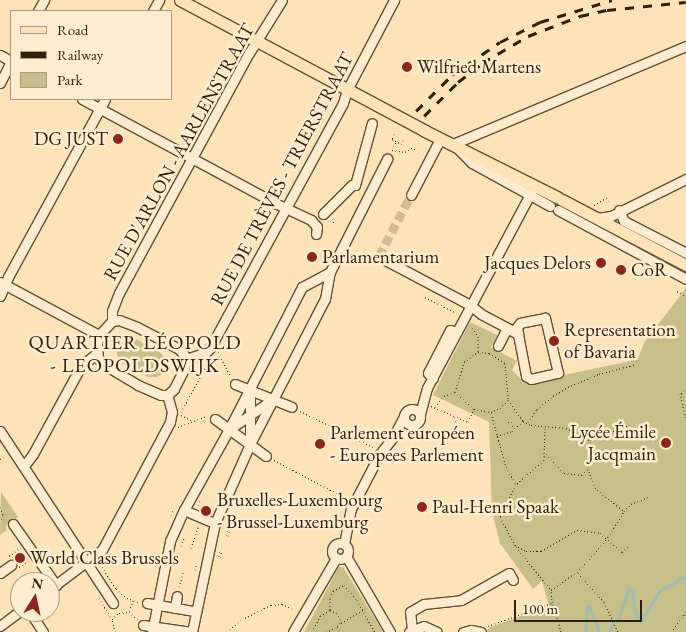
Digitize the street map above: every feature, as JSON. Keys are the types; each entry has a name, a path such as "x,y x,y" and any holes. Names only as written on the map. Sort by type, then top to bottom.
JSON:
{"main road":[{"path":"180,0 347,90 453,144 532,190 557,203 597,218 686,265"}],"street":[{"name":"RUE D'ARLON - AARLENSTRAAT","path":"112,321 112,310 119,293 192,158 282,0"},
{"name":"RUE DE TRÈVES - TRIERSTRAAT","path":"212,349 342,103 394,0"},
{"path":"453,144 686,46"},
{"path":"0,83 10,63"},
{"path":"84,100 316,224 316,234"},
{"path":"0,296 3,283 104,100"},
{"path":"355,185 372,123"},
{"path":"411,195 440,139"},
{"path":"330,272 302,287 250,390 184,510 170,542 156,604 147,627 192,632 194,611 214,523 250,444 325,299 330,272 387,159"},
{"path":"597,218 611,216 619,210 686,179"},
{"path":"323,214 352,184 370,193"},
{"path":"344,544 351,509 379,455 393,437 407,412 433,378 532,190"},
{"path":"557,203 686,279"},
{"path":"619,210 624,221 686,254"},
{"path":"387,261 468,309 518,334"},
{"path":"3,283 99,335"},
{"path":"546,318 558,373 531,379 526,376 518,334 517,327 520,323 546,318"},
{"path":"112,321 126,321 178,349 186,359 180,380 174,389 167,395 160,395 103,364 97,353 99,335 112,321"},
{"path":"498,346 507,328"},
{"path":"186,359 212,349"},
{"path":"24,466 33,454 81,366 97,353"},
{"path":"233,381 292,407"},
{"path":"393,437 420,421 427,388"},
{"path":"250,390 250,444"},
{"path":"60,582 102,550 170,422 172,412 167,395"},
{"path":"229,429 273,399"},
{"path":"407,412 417,410 420,414"},
{"path":"407,412 405,422 411,425"},
{"path":"211,417 266,456"},
{"path":"0,431 113,604"},
{"path":"184,510 201,522 214,523"},
{"path":"13,524 43,572"},
{"path":"344,544 348,548 346,556 390,632"},
{"path":"336,558 333,553 334,546 344,544"},
{"path":"336,558 342,559 346,556"},
{"path":"294,632 336,558"},
{"path":"0,573 11,565"},
{"path":"437,632 428,626 410,631 410,612 424,604 461,600 509,573 513,580"},
{"path":"175,608 177,596"},
{"path":"147,603 194,611"},
{"path":"463,632 478,631"}],"path":[{"path":"204,101 217,81"},
{"path":"394,134 392,139 401,144 404,139"},
{"path":"396,141 392,150 405,152 411,148 418,150"},
{"path":"593,205 606,198 608,203"},
{"path":"677,292 686,298"},
{"path":"425,297 456,313"},
{"path":"472,328 478,336 478,352"},
{"path":"193,421 180,414 209,361 212,349 218,352 233,381"},
{"path":"455,392 464,362 478,352 489,353 505,363 508,400 523,421 545,428 566,428 590,440 630,425"},
{"path":"527,423 542,405 568,387 599,374 636,364"},
{"path":"680,393 686,389"},
{"path":"435,407 444,396 455,392"},
{"path":"455,392 474,409 491,412 500,408 508,400"},
{"path":"680,393 686,398"},
{"path":"680,393 686,418"},
{"path":"423,403 468,422 474,409"},
{"path":"292,407 373,447"},
{"path":"491,412 506,467 516,484"},
{"path":"454,416 459,427"},
{"path":"175,425 178,427 211,417"},
{"path":"497,436 514,428 523,421"},
{"path":"511,424 514,428"},
{"path":"545,428 546,454 541,464 516,484 500,518 521,555 551,590 552,603 561,632"},
{"path":"590,440 588,468 597,490 624,511"},
{"path":"546,454 564,473 582,475 588,468"},
{"path":"266,456 344,497"},
{"path":"551,590 577,572 608,537 624,511 631,504 648,497"},
{"path":"197,507 201,499"},
{"path":"0,507 3,515 0,521"},
{"path":"171,515 174,509"},
{"path":"191,548 201,522"},
{"path":"227,535 230,529"},
{"path":"515,544 526,551 541,551 577,530 600,533 608,537 622,552 628,547"},
{"path":"180,546 184,538"},
{"path":"219,556 221,550"},
{"path":"176,564 179,553"},
{"path":"102,558 104,560 100,564 116,589 133,601 147,603"},
{"path":"195,570 198,559"},
{"path":"577,572 604,602 618,632"},
{"path":"181,579 183,573"},
{"path":"330,610 330,598 333,591 344,585 375,632"},
{"path":"129,612 133,601"},
{"path":"478,631 552,603"},
{"path":"245,618 272,605 282,604 304,616"},
{"path":"330,610 336,613 340,623"},
{"path":"312,632 320,616 330,610"},
{"path":"326,632 362,610"},
{"path":"115,632 112,619 119,613 129,612 147,627"},
{"path":"671,632 686,612"},
{"path":"227,632 241,620"},
{"path":"337,627 340,632"}],"green space":[{"path":"686,288 686,632 486,632 490,627 549,606 542,581 533,589 500,543 492,512 489,422 433,395 470,322 497,335 491,347 517,361 512,370 525,383 631,361 632,357 639,356 644,343"},
{"path":"130,339 136,339 161,353 167,363 164,373 157,377 148,377 123,364 117,355 117,348 121,343"},
{"path":"1,492 18,517 5,527 7,530 0,535"},
{"path":"339,567 343,567 383,632 304,632"}],"waterway":[{"path":"617,622 629,589 633,591 636,614 641,621 659,591 686,576"},
{"path":"585,632 587,608 589,606 600,632"},
{"path":"609,632 613,624"}],"tunnel":[{"path":"387,261 379,256 411,195"}],"railway":[{"path":"416,111 452,75 500,42 540,22 612,0"},
{"path":"424,116 458,82 482,63 528,36 580,16 607,10 686,2"}],"place":[{"name":"Wilfried Martens","path":"407,67"},
{"name":"DG JUST","path":"118,139"},
{"name":"Parlamentarium","path":"312,257"},
{"name":"Jacques Delors","path":"601,263"},
{"name":"CoR","path":"621,270"},
{"name":"Representation of Bavaria","path":"554,341"},
{"name":"Lycée Émile Jacqmain","path":"666,443"},
{"name":"Parlement européen - Europees Parlement","path":"320,444"},
{"name":"Paul-Henri Spaak","path":"422,507"},
{"name":"Bruxelles-Luxembourg - Brussel-Luxemburg","path":"206,511"},
{"name":"World Class Brussels","path":"20,558"}],"district":[{"name":"QUARTIER LÉOPOLD - LEOPOLDSWIJK","path":"135,354"}]}
